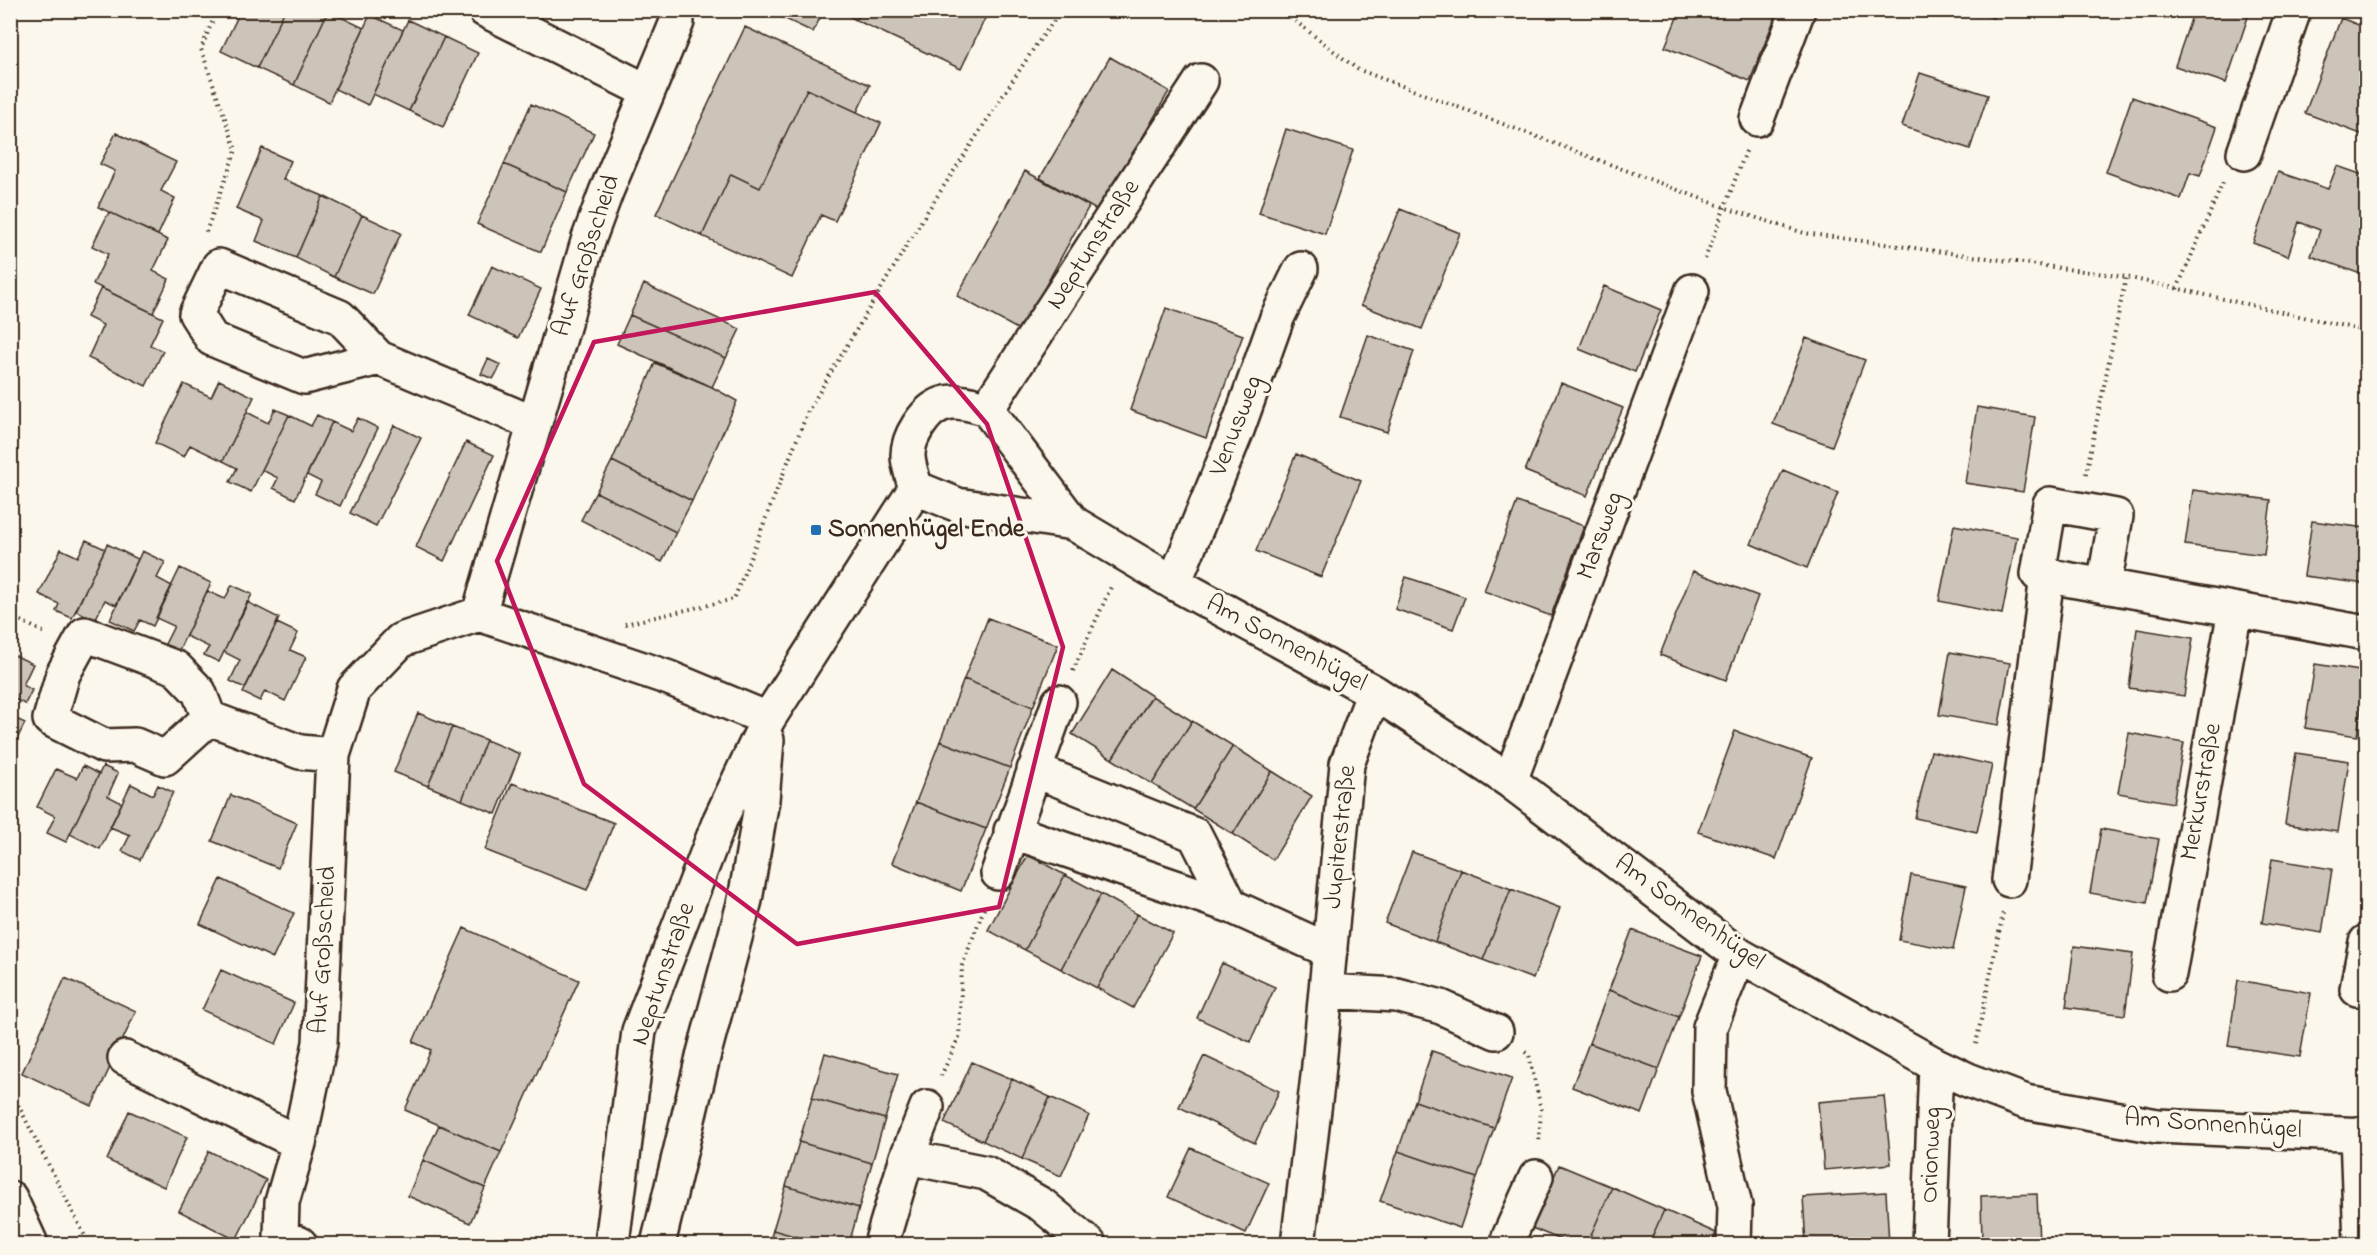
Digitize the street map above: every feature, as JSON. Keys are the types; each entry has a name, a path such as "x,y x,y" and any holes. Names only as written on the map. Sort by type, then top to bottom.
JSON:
{"street":[{"path":"485,10 647,91"},
{"path":"1757,119 1798,10"},
{"path":"2244,153 2294,10"},
{"name":"Auf Großscheid","path":"300,1245 281,1236 282,1202 299,1143 320,1042 333,754 354,689 402,640 479,614 589,238 677,22"},
{"name":"Neptunstraße","path":"987,409 1201,81"},
{"path":"379,358 304,377 212,339 196,314 219,266 340,317 379,358 534,423"},
{"name":"Venusweg","path":"1174,583 1237,430 1277,318 1301,269"},
{"name":"Marsweg","path":"1510,781 1692,291"},
{"path":"943,402 966,402 987,409 1073,523 958,506 916,488 908,466 907,444 932,408 943,402"},
{"name":"Neptunstraße","path":"614,1245 613,1235 639,1031 720,820 768,719 916,488"},
{"path":"2104,586 2116,516 2050,504 2038,574 2235,610 2367,633"},
{"name":"Am Sonnenhügel","path":"1073,523 1126,552 1174,583 1374,692 1510,781 1740,955 1936,1065 2026,1102 2157,1126 2362,1134"},
{"path":"2009,880 2047,576"},
{"name":"Merkurstraße","path":"2169,974 2235,610"},
{"path":"479,614 669,678 768,719"},
{"path":"209,718 165,758 135,745 104,746 50,719 63,674 85,634 176,668 199,692 209,718 300,752 333,754"},
{"name":"Jupiterstraße","path":"1298,1245 1326,991 1347,764 1374,692"},
{"path":"998,873 1011,831 1059,702"},
{"name":"Neptunstraße","path":"658,1245 704,1053 745,900 762,800 768,719"},
{"path":"1034,770 1195,835 1231,906"},
{"name":"Jupiterstraße","path":"1011,831 1231,906 1330,951"},
{"path":"2357,989 2367,942"},
{"path":"1734,1245 1735,1206 1709,1091 1710,1027 1740,955"},
{"path":"1326,991 1397,995 1441,1008 1496,1032"},
{"path":"125,1058 299,1143"},
{"name":"Orionweg","path":"1929,1245 1936,1065"},
{"path":"881,1245 907,1157 927,1107"},
{"path":"2361,1245 2362,1134"},
{"path":"907,1157 986,1173 1042,1205 1089,1245"},
{"path":"1510,1245 1509,1237 1536,1177"},
{"path":"10,1198 31,1245"}],"path":[{"path":"217,10 201,49 236,150 204,237 219,266"},
{"path":"618,626 734,599 808,411 925,215 1036,45 1062,10"},
{"path":"1281,10 1291,15 1357,69 1726,208 1804,233 2126,277 2367,331"},
{"path":"1291,15 1321,10"},
{"path":"1692,291 1726,208 1757,119"},
{"path":"2177,289 2222,183 2244,153"},
{"path":"2078,509 2126,277"},
{"path":"1059,702 1126,552"},
{"path":"927,1107 958,1037 962,966 998,873"},
{"path":"1968,1080 2009,880"},
{"path":"1496,1032 1529,1055 1541,1109 1536,1177"},
{"path":"10,1089 89,1245"}],"highlighted area":[{"path":"875,292 987,424 1063,647 999,907 797,944 584,784 497,561 594,342"}],"building":[{"path":"241,10 285,10 257,68 221,51"},
{"path":"285,10 328,11 294,85 257,68"},
{"path":"785,10 824,10 813,32 781,17"},
{"path":"837,10 860,10 856,20"},
{"path":"860,10 989,10 961,69 856,20"},
{"path":"1680,10 1778,10 1750,81 1665,47"},
{"path":"1971,10 1996,10 1993,18"},
{"path":"2194,10 2239,10 2249,14 2226,83 2175,66"},
{"path":"328,11 364,28 329,102 294,85"},
{"path":"370,15 403,30 368,105 335,89"},
{"path":"2341,18 2366,28 2366,136 2305,113"},
{"path":"408,20 444,37 409,111 373,94"},
{"path":"745,27 870,85 857,112 807,89 760,188 731,174 702,236 656,214"},
{"path":"444,37 478,53 443,127 409,111"},
{"path":"1110,57 1169,91 1100,212 1040,178"},
{"path":"1920,73 1988,95 1970,149 1902,126"},
{"path":"807,89 881,123 835,221 821,215 792,278 702,236 731,174 760,188"},
{"path":"2132,97 2217,127 2200,176 2190,173 2181,199 2106,172"},
{"path":"531,104 594,133 567,192 504,164"},
{"path":"1286,129 1353,150 1325,234 1259,213"},
{"path":"116,133 176,162 161,191 175,198 158,235 98,207 115,171 100,164"},
{"path":"262,148 291,161 283,179 323,196 296,258 256,241 264,221 236,209"},
{"path":"504,164 567,192 541,252 477,224"},
{"path":"2337,166 2366,176 2366,276 2311,256 2320,230 2299,222 2288,256 2253,243 2278,172 2328,189"},
{"path":"1025,171 1089,206 1021,331 957,296"},
{"path":"323,196 362,215 334,277 296,258"},
{"path":"1400,209 1460,233 1422,329 1361,305"},
{"path":"109,212 168,240 153,271 169,279 153,313 93,284 108,254 92,246"},
{"path":"362,215 401,233 373,294 334,277"},
{"path":"492,266 541,289 518,338 469,315"},
{"path":"644,284 740,329 726,358 630,315"},
{"path":"1604,286 1661,310 1635,372 1579,349"},
{"path":"101,288 163,318 150,345 163,351 146,386 88,358 103,325 87,317"},
{"path":"1166,308 1243,335 1206,438 1130,410"},
{"path":"630,315 726,358 712,387 617,344"},
{"path":"1368,335 1414,351 1387,432 1340,417"},
{"path":"1806,338 1865,360 1832,446 1773,424"},
{"path":"488,359 501,365 493,379 481,374"},
{"path":"655,363 712,387 737,401 692,501 612,461"},
{"path":"219,380 254,397 223,461 190,445 184,457 155,443 184,384 211,397"},
{"path":"1561,383 1623,408 1587,496 1525,471"},
{"path":"1977,407 2035,417 2023,492 1965,483"},
{"path":"275,409 289,415 251,492 230,482 237,468 223,461 247,412 268,423"},
{"path":"289,415 311,426 317,415 332,422 295,499 273,488 278,478 262,470"},
{"path":"358,418 378,428 340,506 315,494 321,482 307,475 332,422 351,431"},
{"path":"394,425 421,438 376,526 350,513"},
{"path":"466,442 494,455 444,561 416,547"},
{"path":"1296,454 1361,481 1321,577 1256,551"},
{"path":"612,461 692,501 676,532 596,492"},
{"path":"1783,470 1838,493 1807,568 1751,544"},
{"path":"2193,490 2271,500 2264,555 2185,545"},
{"path":"596,492 676,532 662,562 581,520"},
{"path":"1517,502 1584,526 1551,616 1484,591"},
{"path":"2312,521 2366,528 2366,584 2304,576"},
{"path":"1954,525 2017,537 2002,614 1939,601"},
{"path":"86,540 105,549 72,618 56,611 59,604 39,594 61,549 78,557"},
{"path":"107,544 138,559 116,605 105,600 95,620 76,611"},
{"path":"142,551 165,562 157,578 172,586 153,626 140,620 134,631 110,620"},
{"path":"180,568 211,583 178,652 164,646 174,626 156,618"},
{"path":"1693,571 1758,596 1726,680 1660,655"},
{"path":"1406,577 1465,597 1453,629 1395,609"},
{"path":"232,585 252,594 219,662 204,655 209,647 186,636 207,591 225,599"},
{"path":"247,602 279,618 245,688 230,681 240,660 224,652"},
{"path":"988,618 1058,645 1033,707 964,679"},
{"path":"277,623 298,633 290,650 306,657 285,701 265,691 260,701 243,693"},
{"path":"2137,629 2193,638 2184,696 2129,688"},
{"path":"1950,652 2010,663 1999,725 1939,715"},
{"path":"10,653 33,664 23,685 32,690 25,704 10,697"},
{"path":"2315,664 2366,672 2357,736 2305,728"},
{"path":"1112,670 1152,696 1112,759 1072,734"},
{"path":"964,679 1033,707 1010,768 940,741"},
{"path":"1152,696 1192,721 1152,784 1112,759"},
{"path":"418,713 452,727 428,786 394,772"},
{"path":"10,716 25,723 17,739 10,736"},
{"path":"1192,721 1233,746 1193,809 1152,784"},
{"path":"452,727 486,740 462,800 428,786"},
{"path":"1735,731 1812,758 1776,859 1698,832"},
{"path":"2129,733 2184,743 2173,803 2118,793"},
{"path":"486,740 520,754 496,814 462,800"},
{"path":"940,741 1010,768 986,829 916,802"},
{"path":"1233,746 1272,771 1233,834 1193,809"},
{"path":"1931,751 1992,765 1977,832 1915,818"},
{"path":"2296,753 2349,761 2338,832 2285,824"},
{"path":"83,766 99,774 66,842 47,833 55,816 37,807 56,769 77,778"},
{"path":"103,766 118,773 108,796 122,803 100,849 70,834"},
{"path":"1272,771 1312,796 1273,860 1233,834"},
{"path":"512,783 614,823 587,890 485,850"},
{"path":"131,784 153,795 158,785 173,792 140,860 122,851 130,835 110,827"},
{"path":"231,795 297,823 278,868 212,841"},
{"path":"916,802 986,829 961,891 892,863"},
{"path":"2101,829 2159,839 2147,903 2090,893"},
{"path":"1412,852 1461,870 1435,942 1385,923"},
{"path":"1028,855 1065,875 1025,950 988,930"},
{"path":"2272,859 2332,869 2322,933 2262,923"},
{"path":"1461,870 1511,889 1483,960 1435,942"},
{"path":"1065,875 1101,894 1061,969 1025,950"},
{"path":"1911,875 1966,886 1953,950 1899,940"},
{"path":"221,879 294,913 273,958 200,924"},
{"path":"1511,889 1560,908 1533,979 1483,960"},
{"path":"1101,894 1137,914 1097,988 1061,969"},
{"path":"1137,914 1173,933 1133,1008 1097,988"},
{"path":"464,928 579,980 501,1152 405,1110 431,1050 413,1042"},
{"path":"1632,930 1702,956 1679,1017 1609,990"},
{"path":"2074,946 2133,954 2125,1015 2066,1007"},
{"path":"1222,963 1275,987 1250,1042 1197,1018"},
{"path":"221,970 294,1003 276,1044 202,1010"},
{"path":"65,978 136,1011 92,1106 22,1073"},
{"path":"2238,980 2311,993 2300,1057 2228,1046"},
{"path":"1609,990 1679,1017 1659,1069 1589,1043"},
{"path":"1589,1043 1659,1069 1642,1114 1572,1087"},
{"path":"1432,1051 1512,1078 1494,1128 1415,1101"},
{"path":"825,1053 898,1074 885,1119 812,1098"},
{"path":"1204,1056 1279,1091 1255,1143 1179,1107"},
{"path":"972,1062 1012,1079 983,1141 944,1123"},
{"path":"1012,1079 1050,1097 1022,1159 983,1141"},
{"path":"1884,1096 1891,1164 1824,1170 1818,1102"},
{"path":"1050,1097 1089,1115 1061,1176 1022,1159"},
{"path":"812,1098 885,1119 872,1163 799,1142"},
{"path":"1415,1101 1494,1128 1477,1178 1398,1151"},
{"path":"129,1111 187,1137 164,1187 107,1160"},
{"path":"439,1125 501,1152 485,1188 423,1160"},
{"path":"799,1142 872,1163 859,1208 786,1186"},
{"path":"1191,1148 1269,1183 1246,1233 1168,1197"},
{"path":"209,1151 266,1180 236,1240 179,1211"},
{"path":"1398,1151 1477,1178 1460,1228 1380,1201"},
{"path":"423,1160 485,1188 470,1223 408,1196"},
{"path":"1559,1165 1612,1187 1587,1244 1571,1244 1532,1228"},
{"path":"786,1186 859,1208 849,1244 822,1244 773,1230"},
{"path":"1612,1187 1664,1210 1649,1244 1587,1244"},
{"path":"1886,1192 1889,1244 1806,1244 1803,1197"},
{"path":"2037,1194 2039,1244 1982,1244 1981,1196"},
{"path":"1664,1210 1716,1233 1711,1244 1649,1244"},
{"path":"773,1230 822,1244 769,1244"}],"place":[{"name":"Sonnenhügel Ende","path":"816,530"}]}
